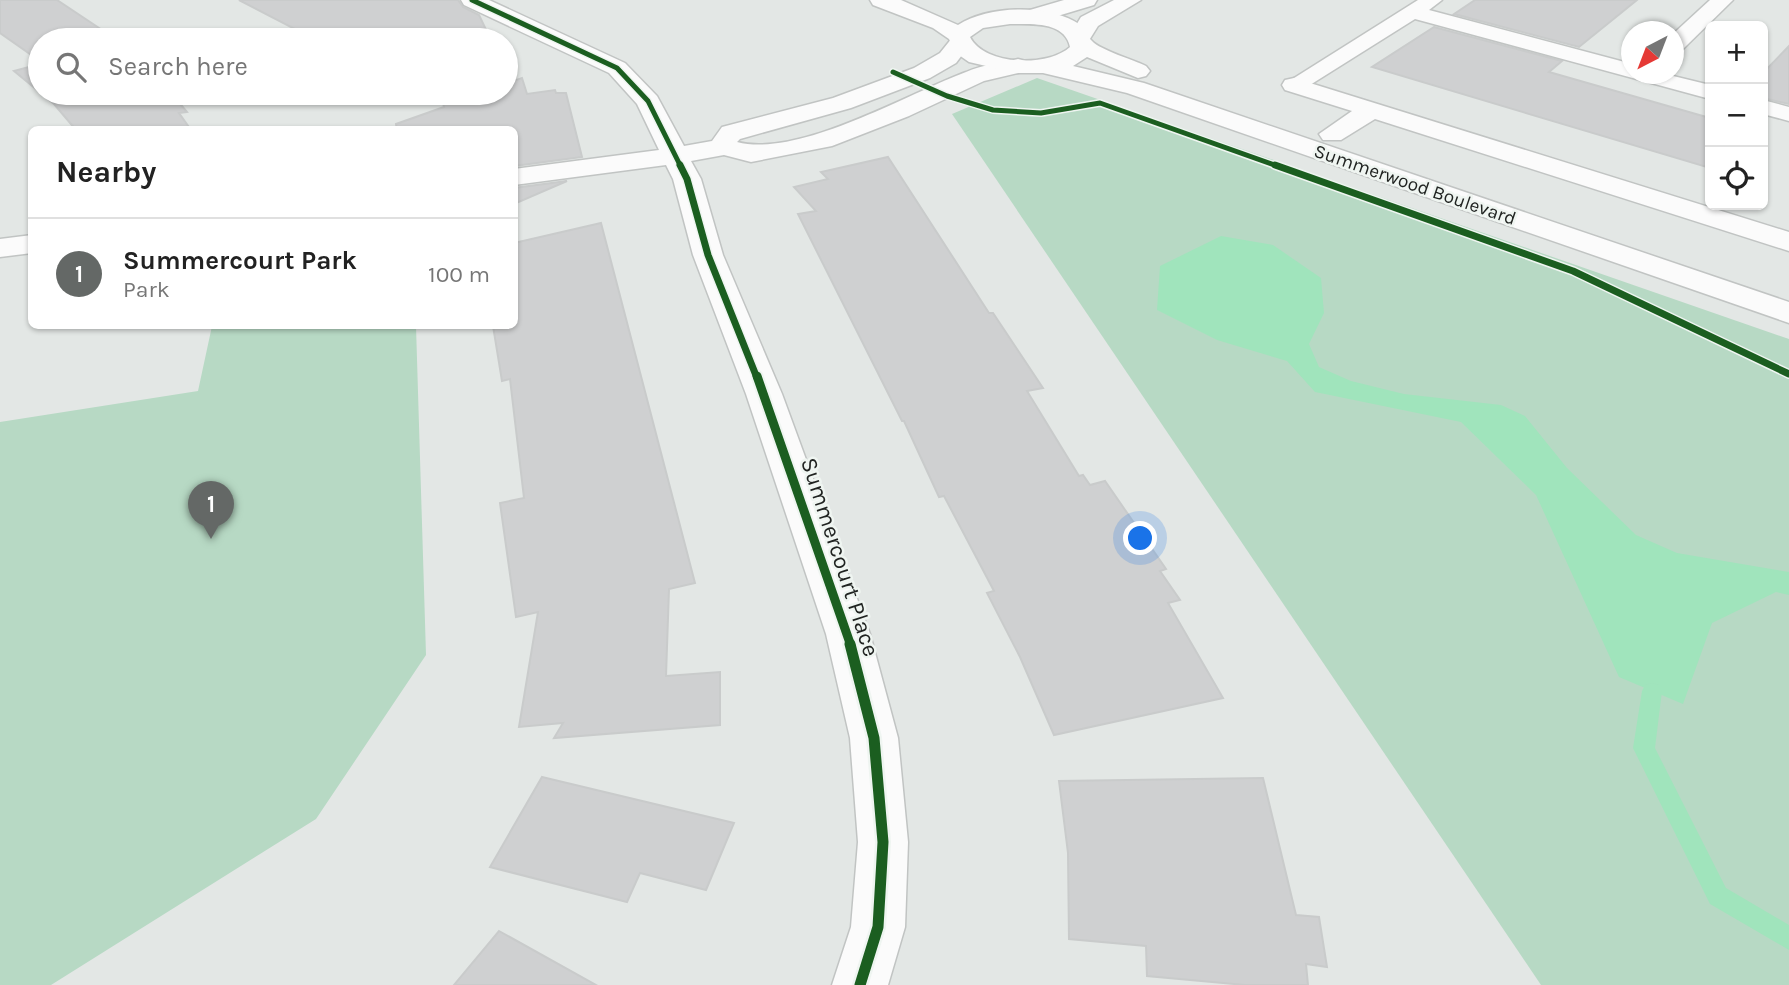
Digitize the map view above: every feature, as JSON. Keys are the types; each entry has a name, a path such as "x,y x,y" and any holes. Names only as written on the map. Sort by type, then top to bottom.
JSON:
{"street":[{"name":"Summercourt Place","path":"472,0 617,68 648,101 687,179 708,255 764,394 848,634 874,738 883,842 878,927 860,985"},
{"path":"881,0 941,23 959,39"},
{"path":"927,0 993,19"},
{"path":"724,147 726,138 731,133 842,103 922,73 947,58 970,26 993,19 1031,17 1086,0"},
{"path":"518,176 724,147 751,154 824,140 900,111 969,79 1073,58 1079,55 1089,22 1130,0"},
{"path":"1684,36 1722,0"},
{"name":"Summerwood Boulevard","path":"1031,17 1070,27 1081,42 1121,65 1332,134 1448,178 1789,293"},
{"name":"Summerwood Boulevard","path":"959,39 975,58 1135,88 1789,313"},
{"path":"1294,85 1789,242"},
{"name":"Summerwood Boulevard","path":"1332,134 1372,110"},
{"path":"0,247 28,244"}],"lane":[{"path":"1294,85 1432,0"},
{"path":"1413,12 1621,68"},
{"path":"1680,84 1705,91"},
{"path":"1768,108 1789,114"}],"shaded area":[{"path":"1037,78 1789,339 1789,985 1541,985 952,114"},
{"path":"1221,236 1273,245 1321,278 1324,313 1309,344 1319,367 1351,381 1404,394 1501,405 1525,416 1567,468 1636,535 1677,553 1789,572 1789,595 1776,592 1712,623 1683,704 1619,677 1536,495 1461,422 1315,392 1287,361 1217,340 1157,310 1160,266"},
{"path":"211,329 416,329 426,655 316,819 51,985 0,985 0,422 198,391"}],"building":[{"path":"0,0 57,0 99,28 28,28 28,53 0,33"},
{"path":"239,0 458,0 463,7 479,15 485,28 293,28"},
{"path":"1475,0 1637,0 1579,47 1454,14"},
{"path":"1434,27 1562,61 1549,72 1705,117 1705,167 1372,67"},
{"path":"1789,46 1789,104 1768,99 1768,68"},
{"path":"28,67 28,82 14,71"},
{"path":"522,78 527,94 555,90 556,93 566,93 582,157 518,165 518,126 396,126 444,107 518,105 518,79"},
{"path":"55,105 181,105 187,112 179,113 188,126 73,126"},
{"path":"888,157 989,313 993,313 1043,388 1027,391 1079,476 1083,475 1090,485 1105,481 1166,569 1160,571 1180,600 1168,603 1223,698 1054,735 1020,657 987,593 994,591 944,496 939,497 904,421 798,214 816,211 794,187 828,179 821,172"},
{"path":"567,181 518,202 518,187"},
{"path":"601,223 695,583 669,589 666,676 720,672 720,725 554,738 563,723 519,727 538,612 516,617 500,503 524,498 510,379 502,381 493,329 518,329 518,242"},
{"path":"542,777 734,823 706,890 640,873 627,902 490,867"},
{"path":"1263,778 1296,915 1319,917 1327,967 1306,964 1308,985 1245,985 1147,976 1146,946 1069,939 1068,853 1059,781"},
{"path":"499,931 596,985 454,985"}],"waterway":[{"path":"1652,691 1644,748 1718,896 1789,938"}],"cycle path":[{"path":"472,0 617,68 648,101 687,179 708,255 764,394 848,634 874,738 883,842 878,927 860,985"},
{"path":"893,72 947,96 993,110 1041,113 1100,103 1573,271 1789,374"}],"place":[{"name":"Summercourt Park","path":"211,539"}]}
